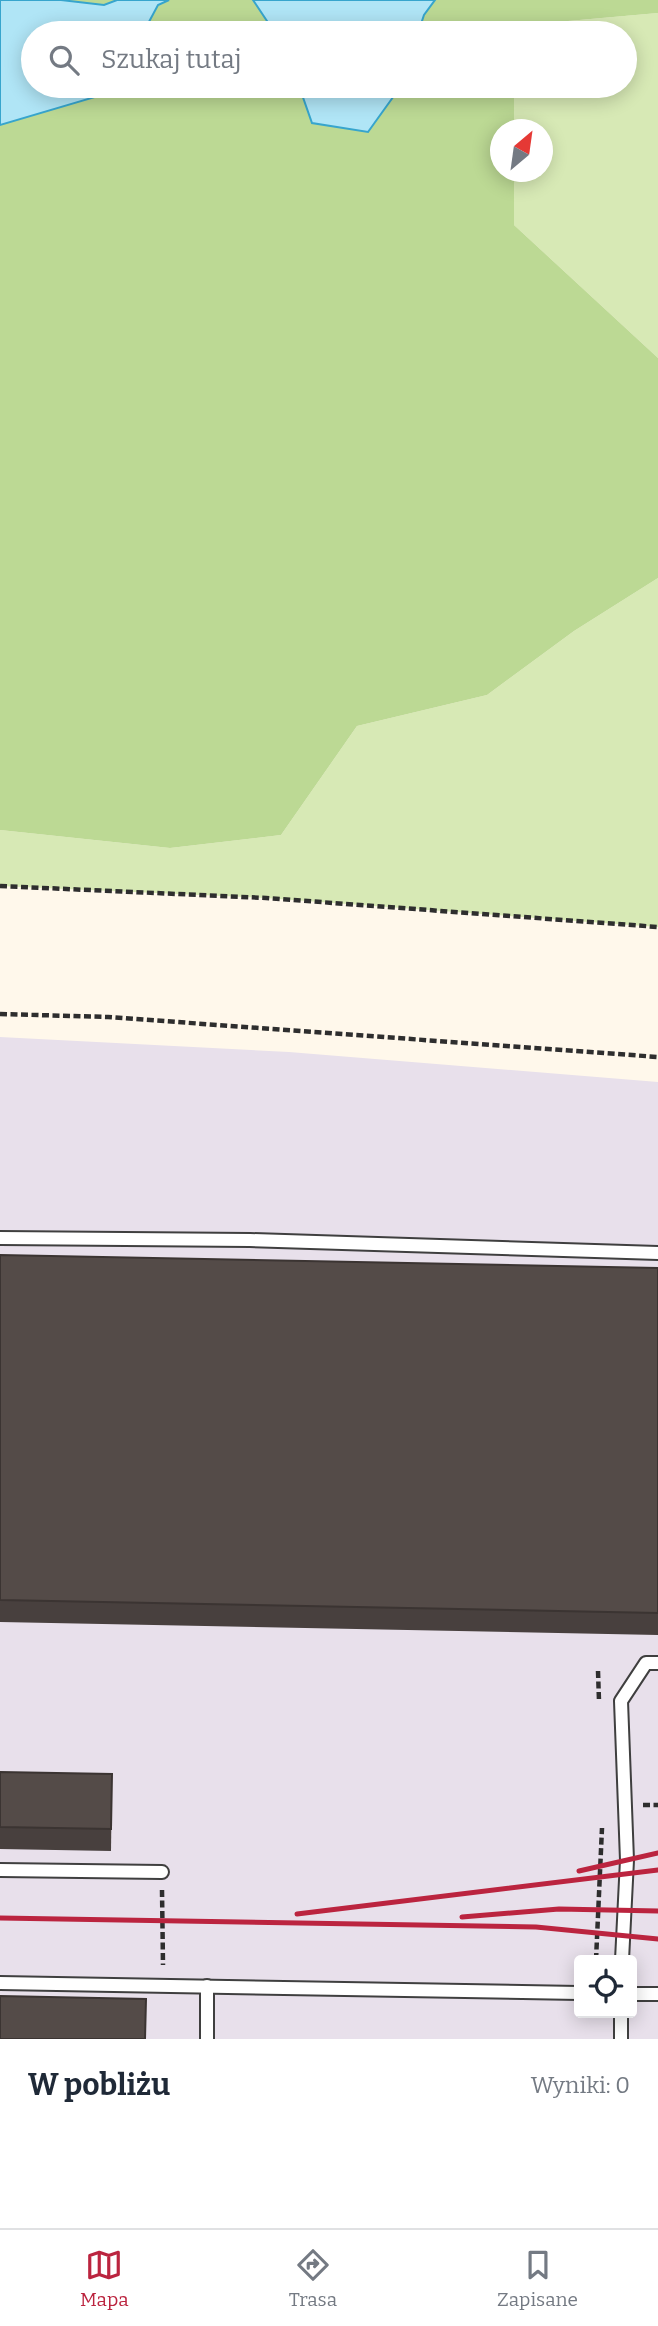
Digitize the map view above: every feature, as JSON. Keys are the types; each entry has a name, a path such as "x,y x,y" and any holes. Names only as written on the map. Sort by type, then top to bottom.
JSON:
{"lane":[{"path":"0,1238 250,1240 658,1253"},
{"path":"622,1955 626,1860 621,1701 646,1663 658,1663"},
{"path":"0,1870 162,1872"},
{"path":"0,1983 574,1993"},
{"path":"206,2039 207,1986"},
{"path":"637,1994 658,1994"},
{"path":"621,2018 621,2039"}],"path":[{"path":"0,886 266,898 658,927"},
{"path":"0,1014 122,1018 658,1057"},
{"path":"598,1671 599,1713"},
{"path":"596,1955 602,1818"},
{"path":"162,1872 163,1969"}],"shaded area":[{"path":"0,1037 289,1052 658,1082 658,2039 0,2039"}],"green space":[{"path":"0,0 658,0 658,13 568,21 21,21 21,98 514,98 514,119 490,119 490,182 514,182 514,225 658,358 658,578 574,631 487,695 357,726 281,835 170,848 0,830"},
{"path":"658,13 658,358 514,225 514,182 553,182 553,119 514,119 514,98 637,98 637,21 568,21"},
{"path":"658,578 658,927 266,898 0,886 0,830 170,848 281,835 357,726 487,695 574,631"}],"water":[{"path":"0,0 61,0 104,5 117,0 169,0 158,5 149,21 21,21 21,98 92,98 0,125"},
{"path":"253,0 435,0 422,21 267,21"},
{"path":"303,98 392,98 368,132 312,123"}],"building":[{"path":"0,1255 658,1268 658,1613 0,1600"},
{"path":"0,1772 112,1774 111,1829 0,1827"},
{"path":"0,1996 146,1999 145,2039 0,2039"}],"railway":[{"path":"579,1871 658,1853"},
{"path":"297,1914 658,1870"},
{"path":"462,1917 559,1909 658,1911"},
{"path":"0,1918 536,1927 658,1939"}]}
